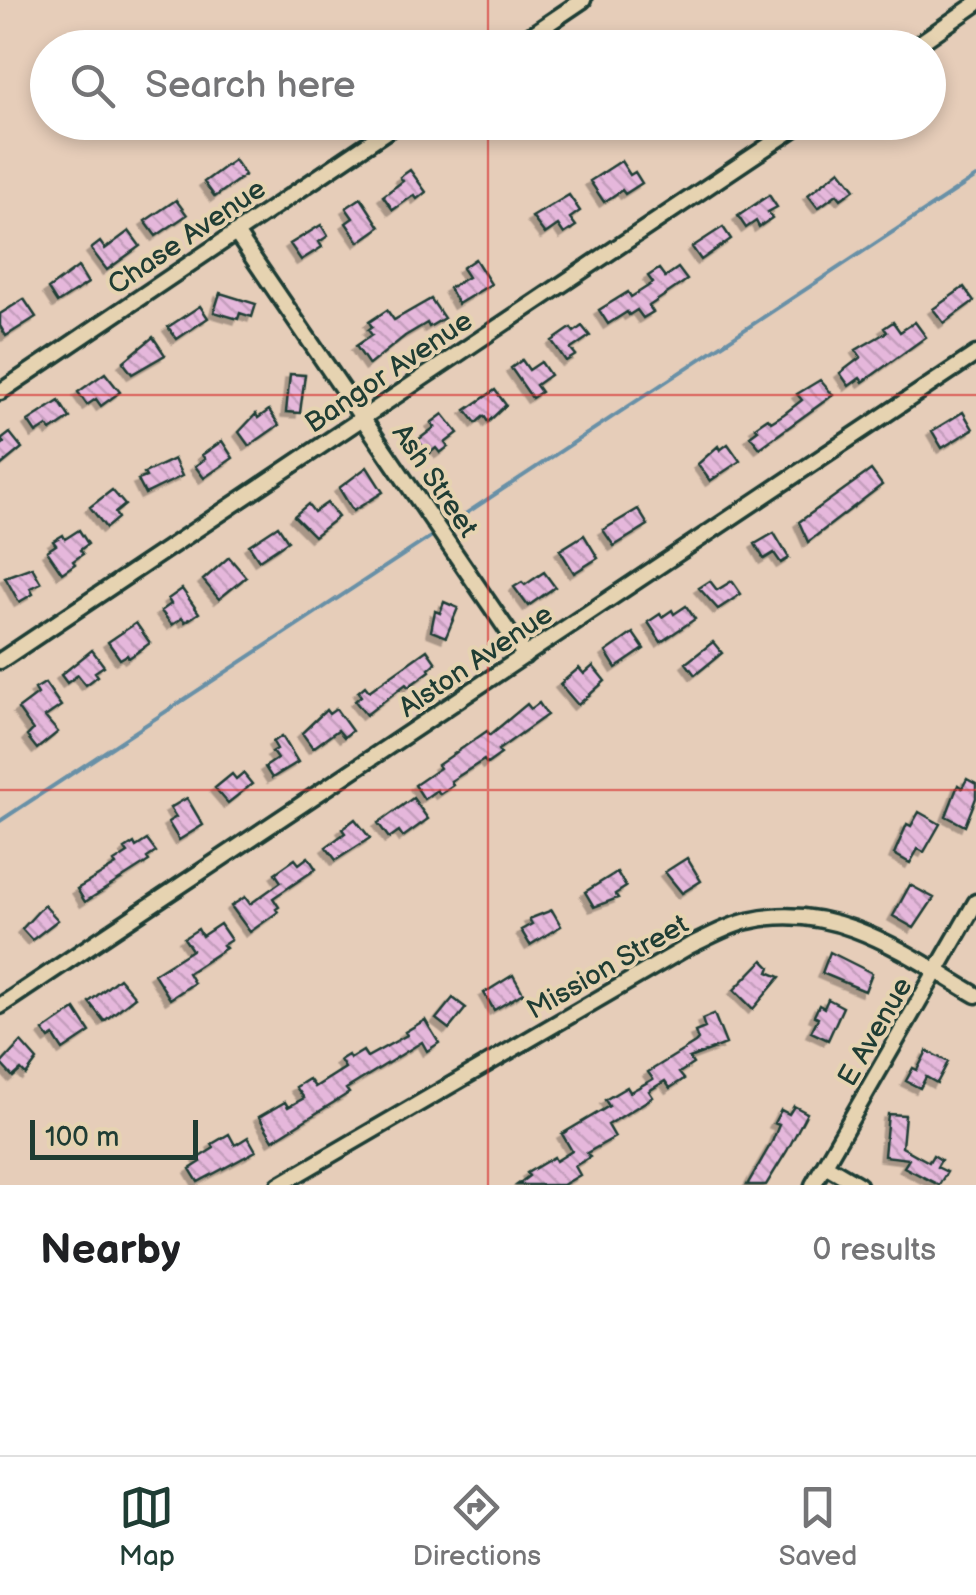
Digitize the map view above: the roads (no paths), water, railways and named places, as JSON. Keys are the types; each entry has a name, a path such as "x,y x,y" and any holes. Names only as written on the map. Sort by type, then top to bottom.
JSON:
{"street":[{"path":"539,30 583,0"},
{"path":"939,30 976,4"},
{"name":"Chase Avenue","path":"0,392 373,140"},
{"name":"Bangor Avenue","path":"0,660 777,140"},
{"name":"Ash Street","path":"236,233 525,656"},
{"name":"Alston Avenue","path":"0,1006 976,354"},
{"name":"E Avenue","path":"813,1185 976,902"},
{"name":"Mission Street","path":"279,1185 691,945 747,921 802,915 850,924 976,995"},
{"path":"825,1165 859,1185"}],"waterway":[{"path":"0,821 976,177"}]}
